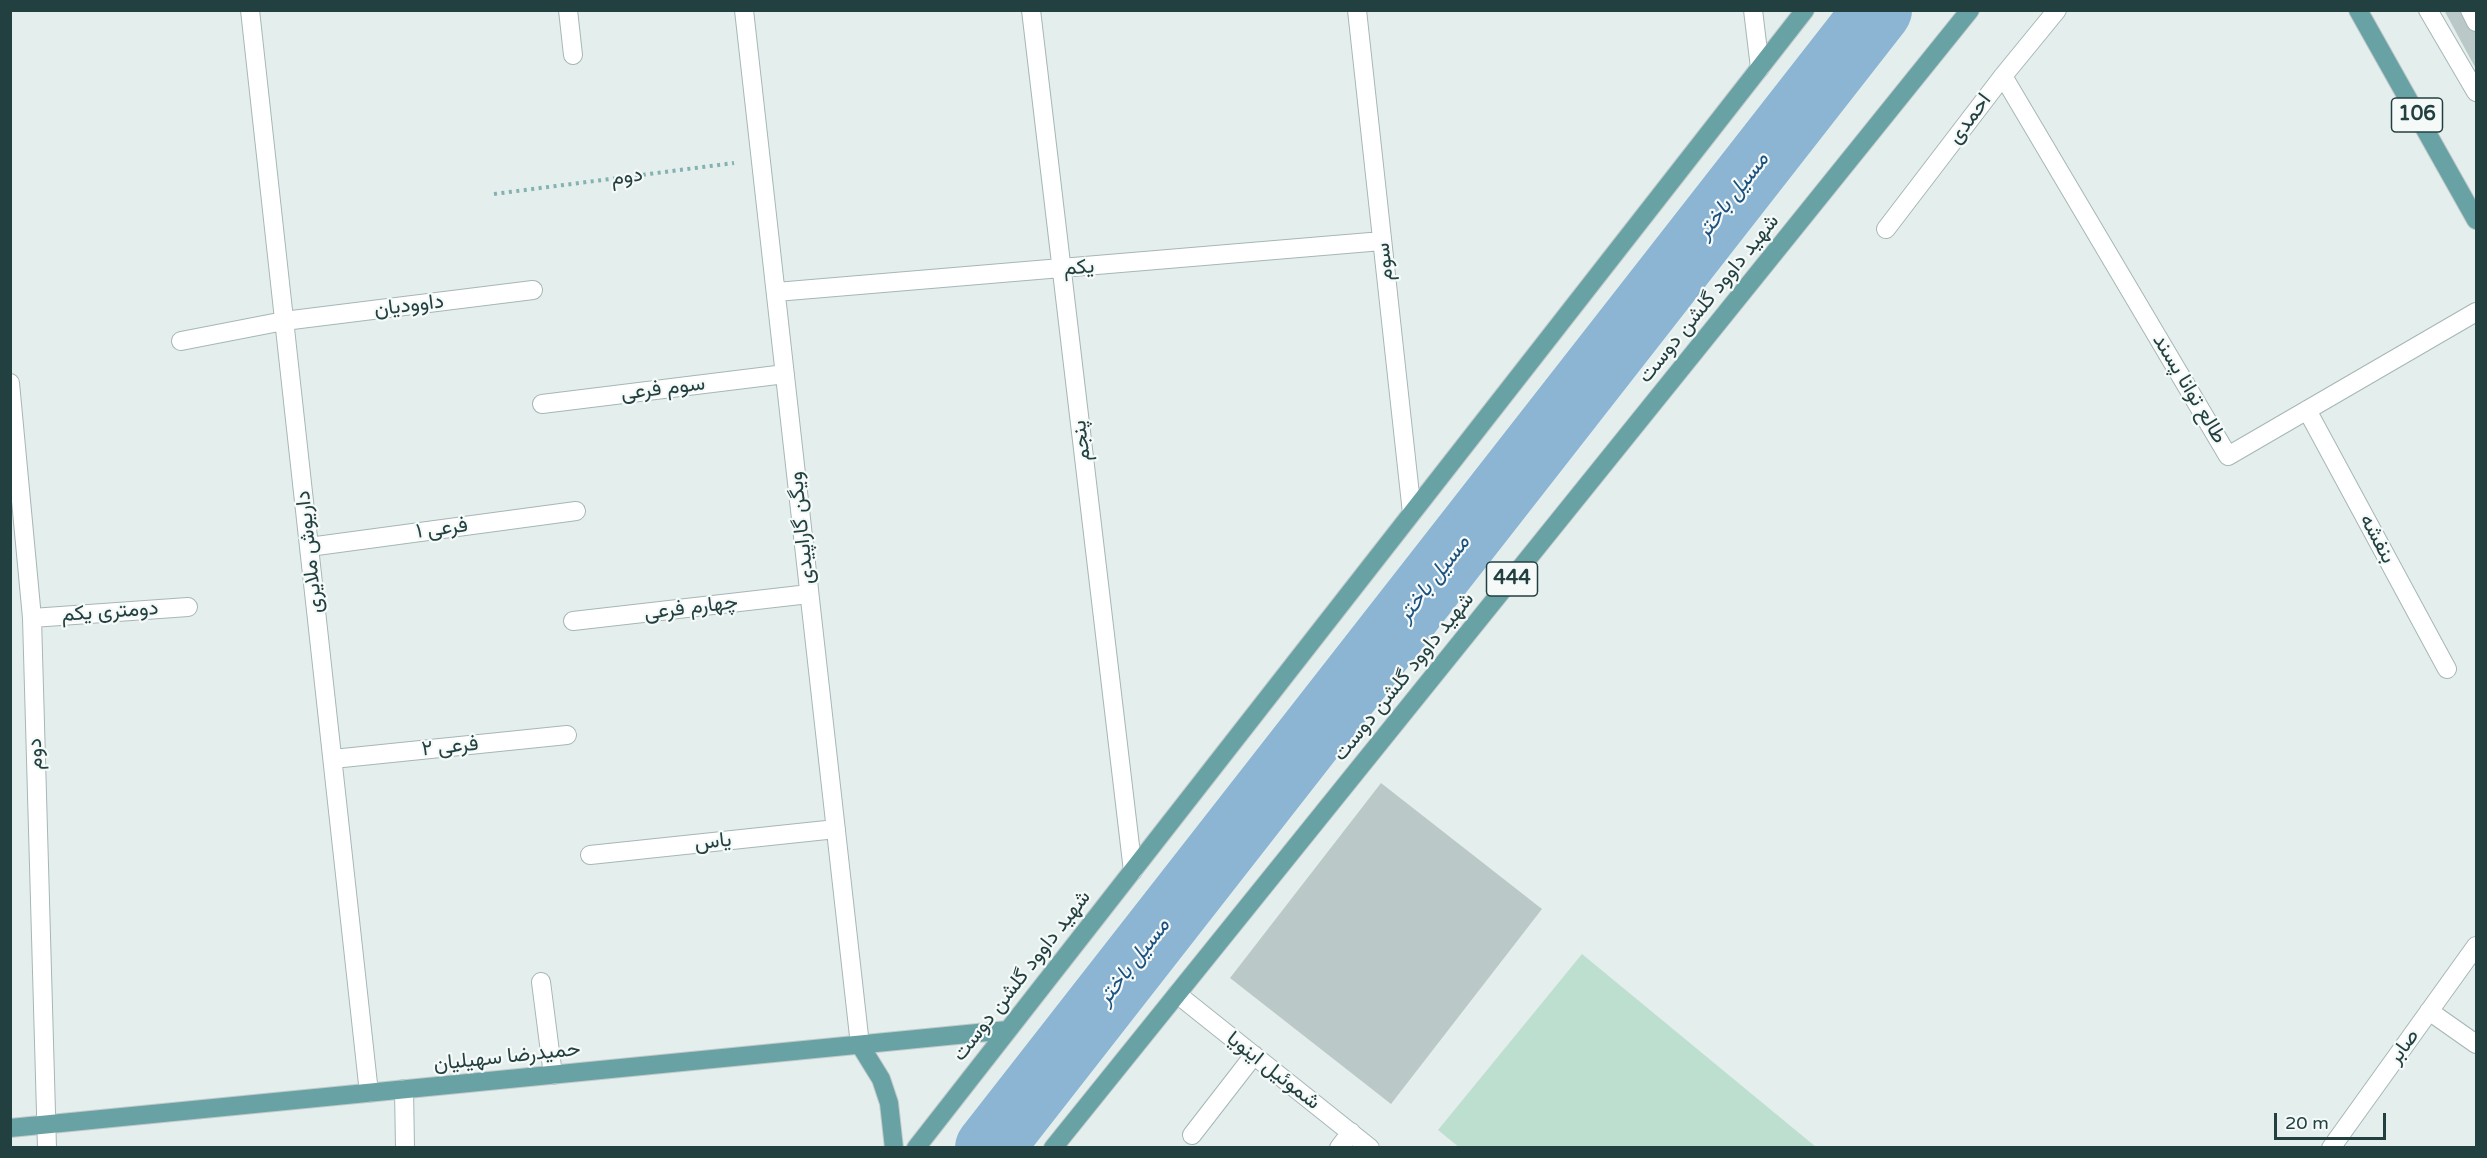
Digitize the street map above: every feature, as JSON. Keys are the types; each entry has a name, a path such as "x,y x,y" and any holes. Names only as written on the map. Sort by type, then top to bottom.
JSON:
{"main road":[{"name":"شهید داوود گلشن دوست","path":"916,1148 1805,10"},
{"name":"شهید داوود گلشن دوست","path":"1053,1148 1970,10"},
{"name":"106","path":"2358,10 2476,220"},
{"name":"حمیدرضا سهیلیان","path":"10,1128 1008,1030"},
{"path":"860,1045 881,1079 889,1103 894,1148"}],"street":[{"name":"داریوش ملایری","path":"250,10 369,1093"},
{"path":"568,10 573,55"},
{"name":"ویگن گاراپیدی","path":"744,10 860,1045"},
{"name":"پنجم","path":"1031,10 1132,871"},
{"name":"سوم","path":"1357,10 1412,513"},
{"path":"1753,10 1760,68"},
{"name":"احمدی","path":"1886,229 2003,75 2057,10"},
{"path":"2428,10 2476,92"},
{"path":"2470,10 2476,22"},
{"name":"طالع توانا پسند","path":"2003,75 2228,456 2476,312"},
{"name":"یکم","path":"776,292 1382,241"},
{"name":"داوودیان","path":"181,341 284,321 533,290"},
{"name":"سوم فرعی","path":"542,404 785,374"},
{"name":"دوم","path":"10,383 32,618 47,1148"},
{"name":"بنفشه","path":"2307,410 2447,669"},
{"name":"فرعی ۱","path":"309,547 576,511"},
{"name":"چهارم فرعی","path":"573,621 809,594"},
{"name":"دومتری یکم","path":"32,618 188,607"},
{"name":"فرعی ۲","path":"333,759 567,735"},
{"name":"یاس","path":"590,855 836,829"},
{"name":"صابر","path":"2331,1148 2476,946"},
{"path":"541,982 553,1075"},
{"name":"شموئیل اینویا","path":"1177,994 1370,1148"},
{"path":"2429,1011 2476,1044"},
{"path":"1192,1135 1254,1055"},
{"path":"405,1089 405,1148"},
{"path":"1339,1148 1351,1132"}],"path":[{"name":"دوم","path":"494,194 760,159"}],"green space":[{"path":"1582,954 1816,1147 1460,1148 1438,1130"}],"building":[{"path":"2444,10 2463,10 2476,34 2476,69"},
{"path":"1381,783 1542,909 1391,1104 1230,978"}],"waterway":[{"name":"مسیل باختر","path":"989,1148 1878,10"}]}
